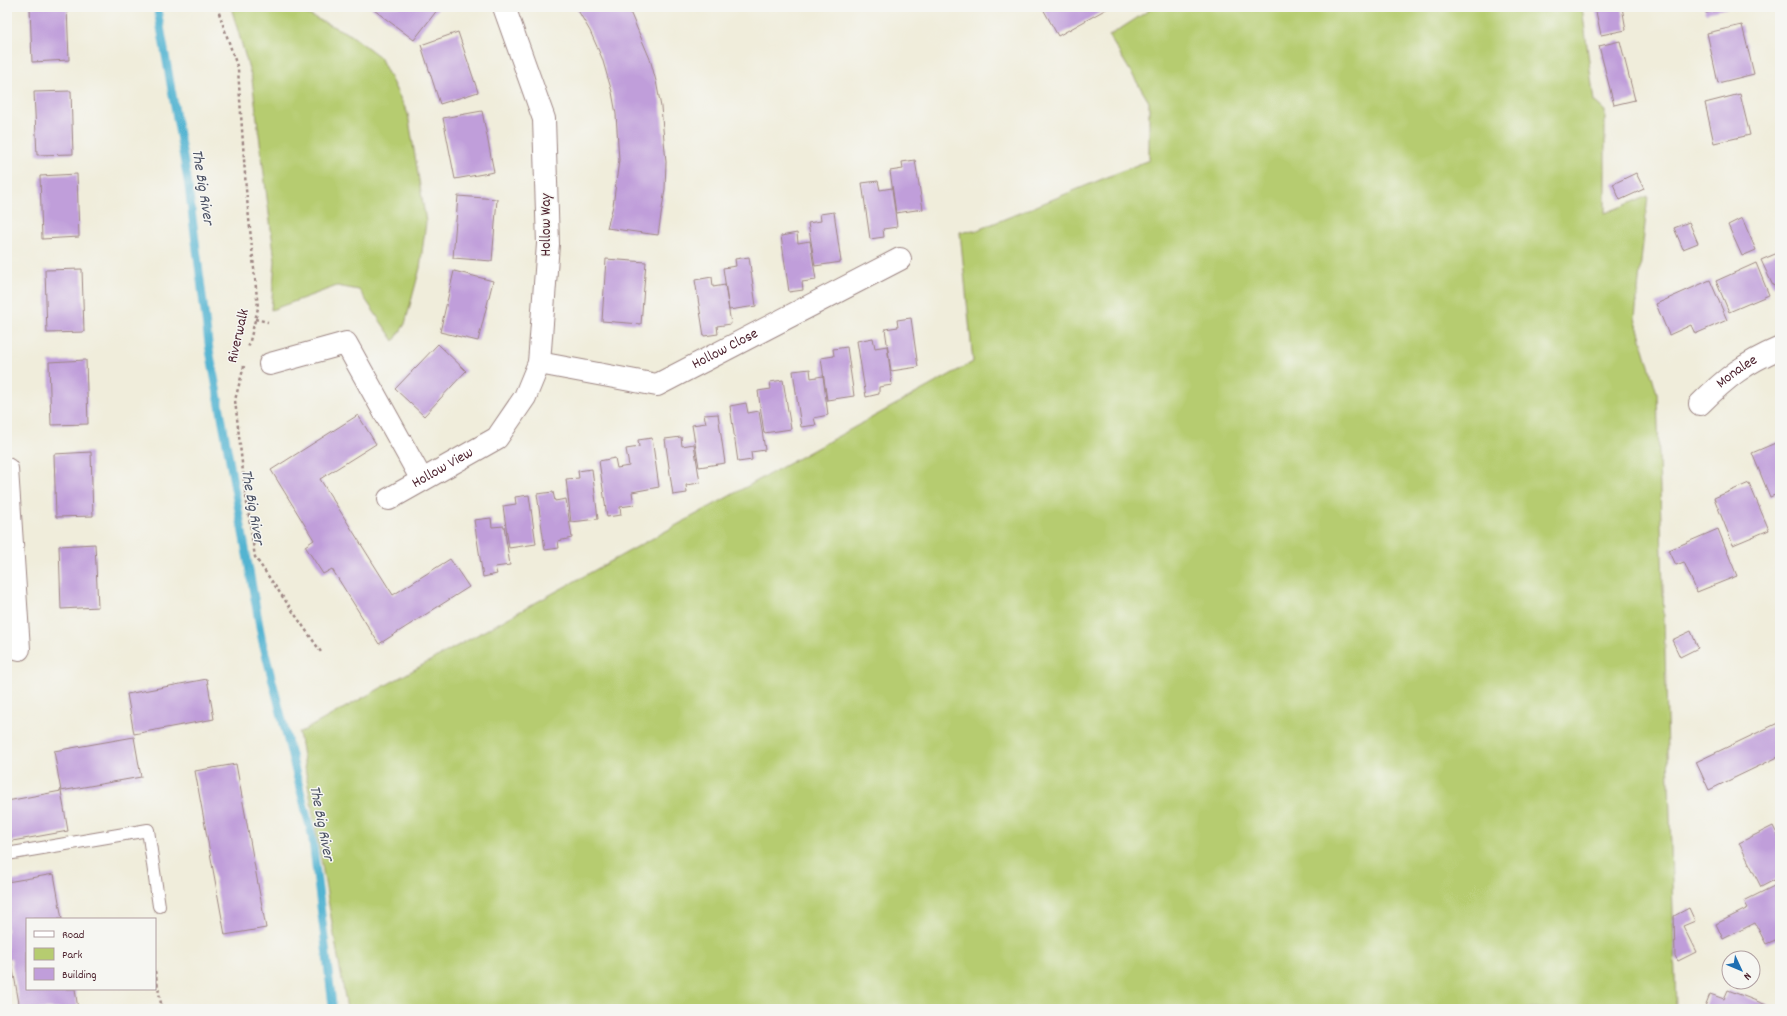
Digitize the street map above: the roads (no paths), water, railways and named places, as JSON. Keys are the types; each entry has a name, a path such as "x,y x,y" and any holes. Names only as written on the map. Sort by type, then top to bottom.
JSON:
{"street":[{"name":"Hollow Way","path":"497,438 525,397 539,363 548,244 544,119 504,7"},
{"name":"Hollow Close","path":"539,363 657,385 900,259"},
{"path":"270,364 346,343 422,480"},
{"name":"Monalee","path":"1700,404 1724,380 1756,359 1780,348"},
{"name":"Hollow View","path":"389,500 497,438"},
{"path":"7,469 19,648"}],"lane":[{"path":"7,854 148,830 159,906"}],"waterway":[{"name":"The Big River","path":"157,7 188,183 209,347 262,640 312,836 333,1009"}]}
